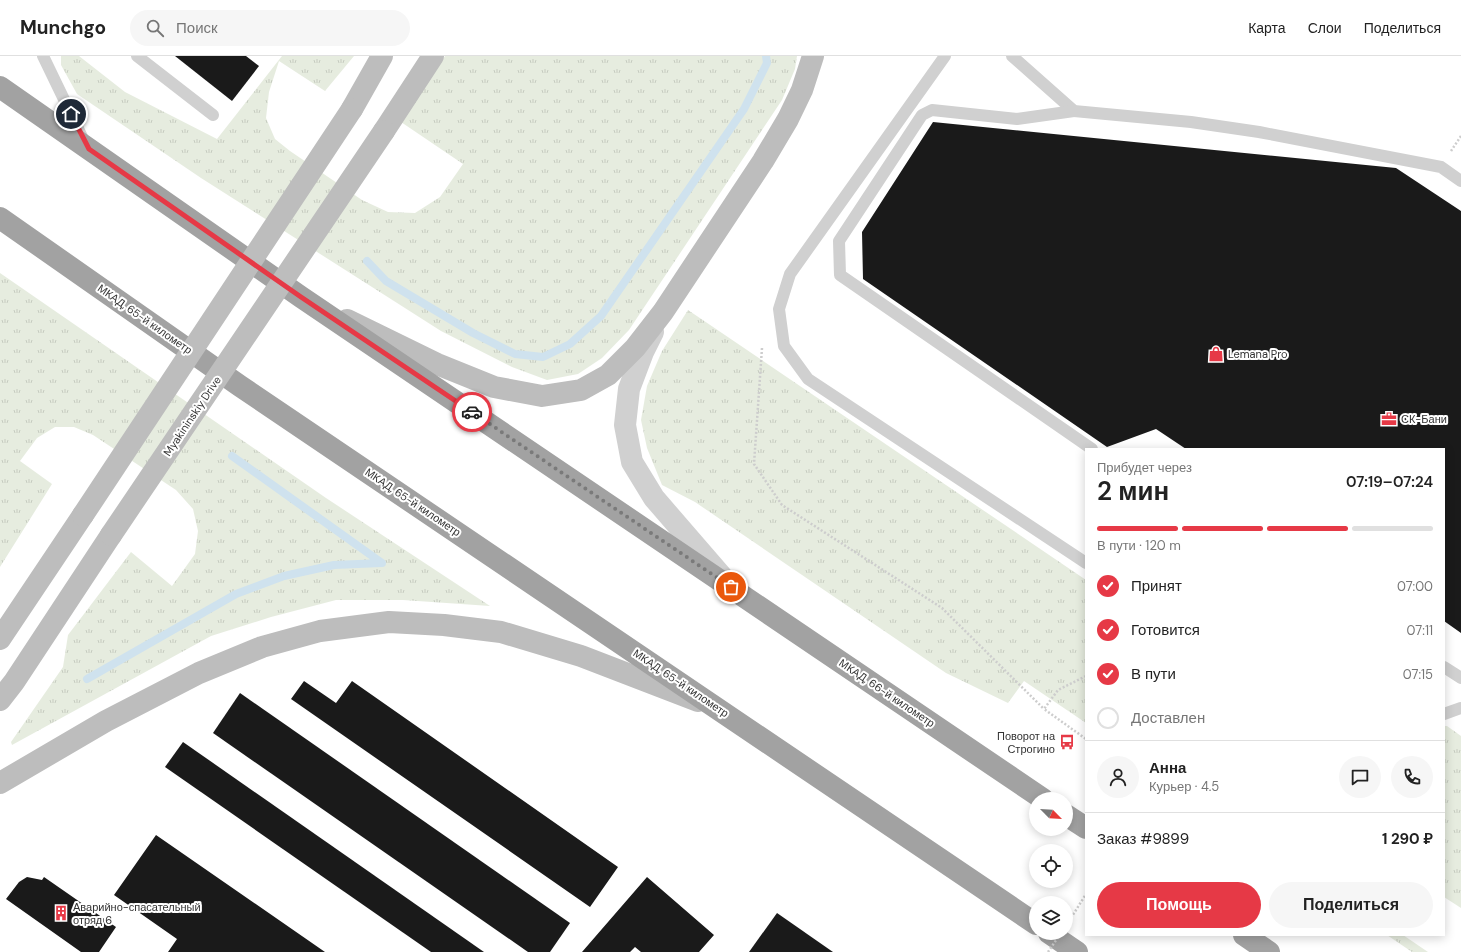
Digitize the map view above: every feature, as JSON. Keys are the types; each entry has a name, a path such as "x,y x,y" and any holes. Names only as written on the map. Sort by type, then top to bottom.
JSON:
{"highway":[{"path":"0,87 301,297 731,587"},
{"name":"МКАД, 65-й километр","path":"0,218 240,386 1029,919"},
{"name":"МКАД, 66-й километр","path":"731,587 1033,792"},
{"path":"1073,820 1085,827"},
{"path":"1245,936 1269,952"},
{"path":"1059,940 1077,952"}],"main road":[{"path":"0,639 352,109 382,56"},
{"name":"Myakininskiy Drive","path":"0,700 14,682 433,56"},
{"path":"301,297 437,364 494,387 542,396 581,390 608,375 635,348 663,312 763,160 788,119 802,90 813,56"},
{"path":"0,783 106,720 199,673 262,647 320,631 389,622 444,625 501,632 581,656 718,708"}],"street":[{"path":"352,109 387,56"},
{"path":"663,312 643,352 629,389 625,425 632,462 654,498 731,587"}],"lane":[{"path":"43,56 89,149"},
{"path":"137,56 213,115"},
{"path":"945,56 790,274 778,309 784,346 808,379 1085,562"},
{"path":"1012,56 1074,111"},
{"path":"1091,448 840,275 839,241 922,115 932,110 1017,119 1074,111 1191,122 1259,132 1441,167 1461,181"},
{"path":"1445,668 1461,678"},
{"path":"1445,714 1461,708"}],"path":[{"path":"763,343 754,464 782,504 942,608 1044,709 1085,738"},
{"path":"1044,709 1058,690 1085,676"},
{"path":"1073,914 1085,896"},
{"path":"1048,952 1056,940"}],"green space":[{"path":"61,56 79,56 125,92 217,139 282,56 354,56 325,91 279,61 269,92 266,118 275,139 290,151 362,200 388,212 415,213 440,197 463,164 401,122 445,56 797,56 795,69 782,100 629,330 602,358 578,374 547,380 512,367 441,331 201,178 77,94 61,65"},
{"path":"0,273 326,498 490,606 403,600 336,600 271,617 211,636 12,745 11,742 63,667 68,635 131,552 172,586 195,554 198,531 193,509 176,490 93,435 74,427 55,427 37,438 20,461 52,484 0,567"},
{"path":"688,310 1085,579 1085,722 1024,681 1008,703 946,673 695,502 662,485 647,448 641,420 647,386 662,351"},
{"path":"1445,726 1461,736 1461,908 1445,898"},
{"path":"1388,936 1404,936 1428,952 1412,952"}],"building":[{"path":"175,56 246,56 259,66 232,101"},
{"name":"Lemana Pro","path":"933,122 1396,168 1461,211 1461,633 1445,622 1445,448 1184,448 1156,429 1107,447 863,279 862,232"},
{"path":"304,681 336,703 352,681 618,867 590,907 291,699"},
{"path":"240,693 570,923 550,952 528,952 213,733"},
{"path":"183,742 484,952 431,952 165,767"},
{"path":"156,835 325,952 168,952 177,939 114,895"},
{"name":"Аварийно-спасательный отряд 6","path":"27,877 42,880 44,877 116,927 99,952 81,952 6,899 19,882"},
{"path":"647,877 714,935 699,952 641,952 635,947 630,952 582,952"},
{"path":"777,913 833,952 749,952"}],"waterway":[{"path":"367,261 386,281 473,333 515,354 543,357 570,344 601,316 744,109 767,63 766,56"},
{"path":"87,679 236,594 284,576 334,565 382,563 232,456"}],"way so far":[{"path":"472,412 731,587"}],"place":[{"name":"Lemana Pro","path":"1216,354"},
{"name":"СК-Бани","path":"1389,419"},
{"name":"Поворот на Строгино","path":"1067,742"},
{"name":"Аварийно-спасательный отряд 6","path":"61,913"}],"route":[{"path":"71,114 89,149 301,297 472,412"}]}
